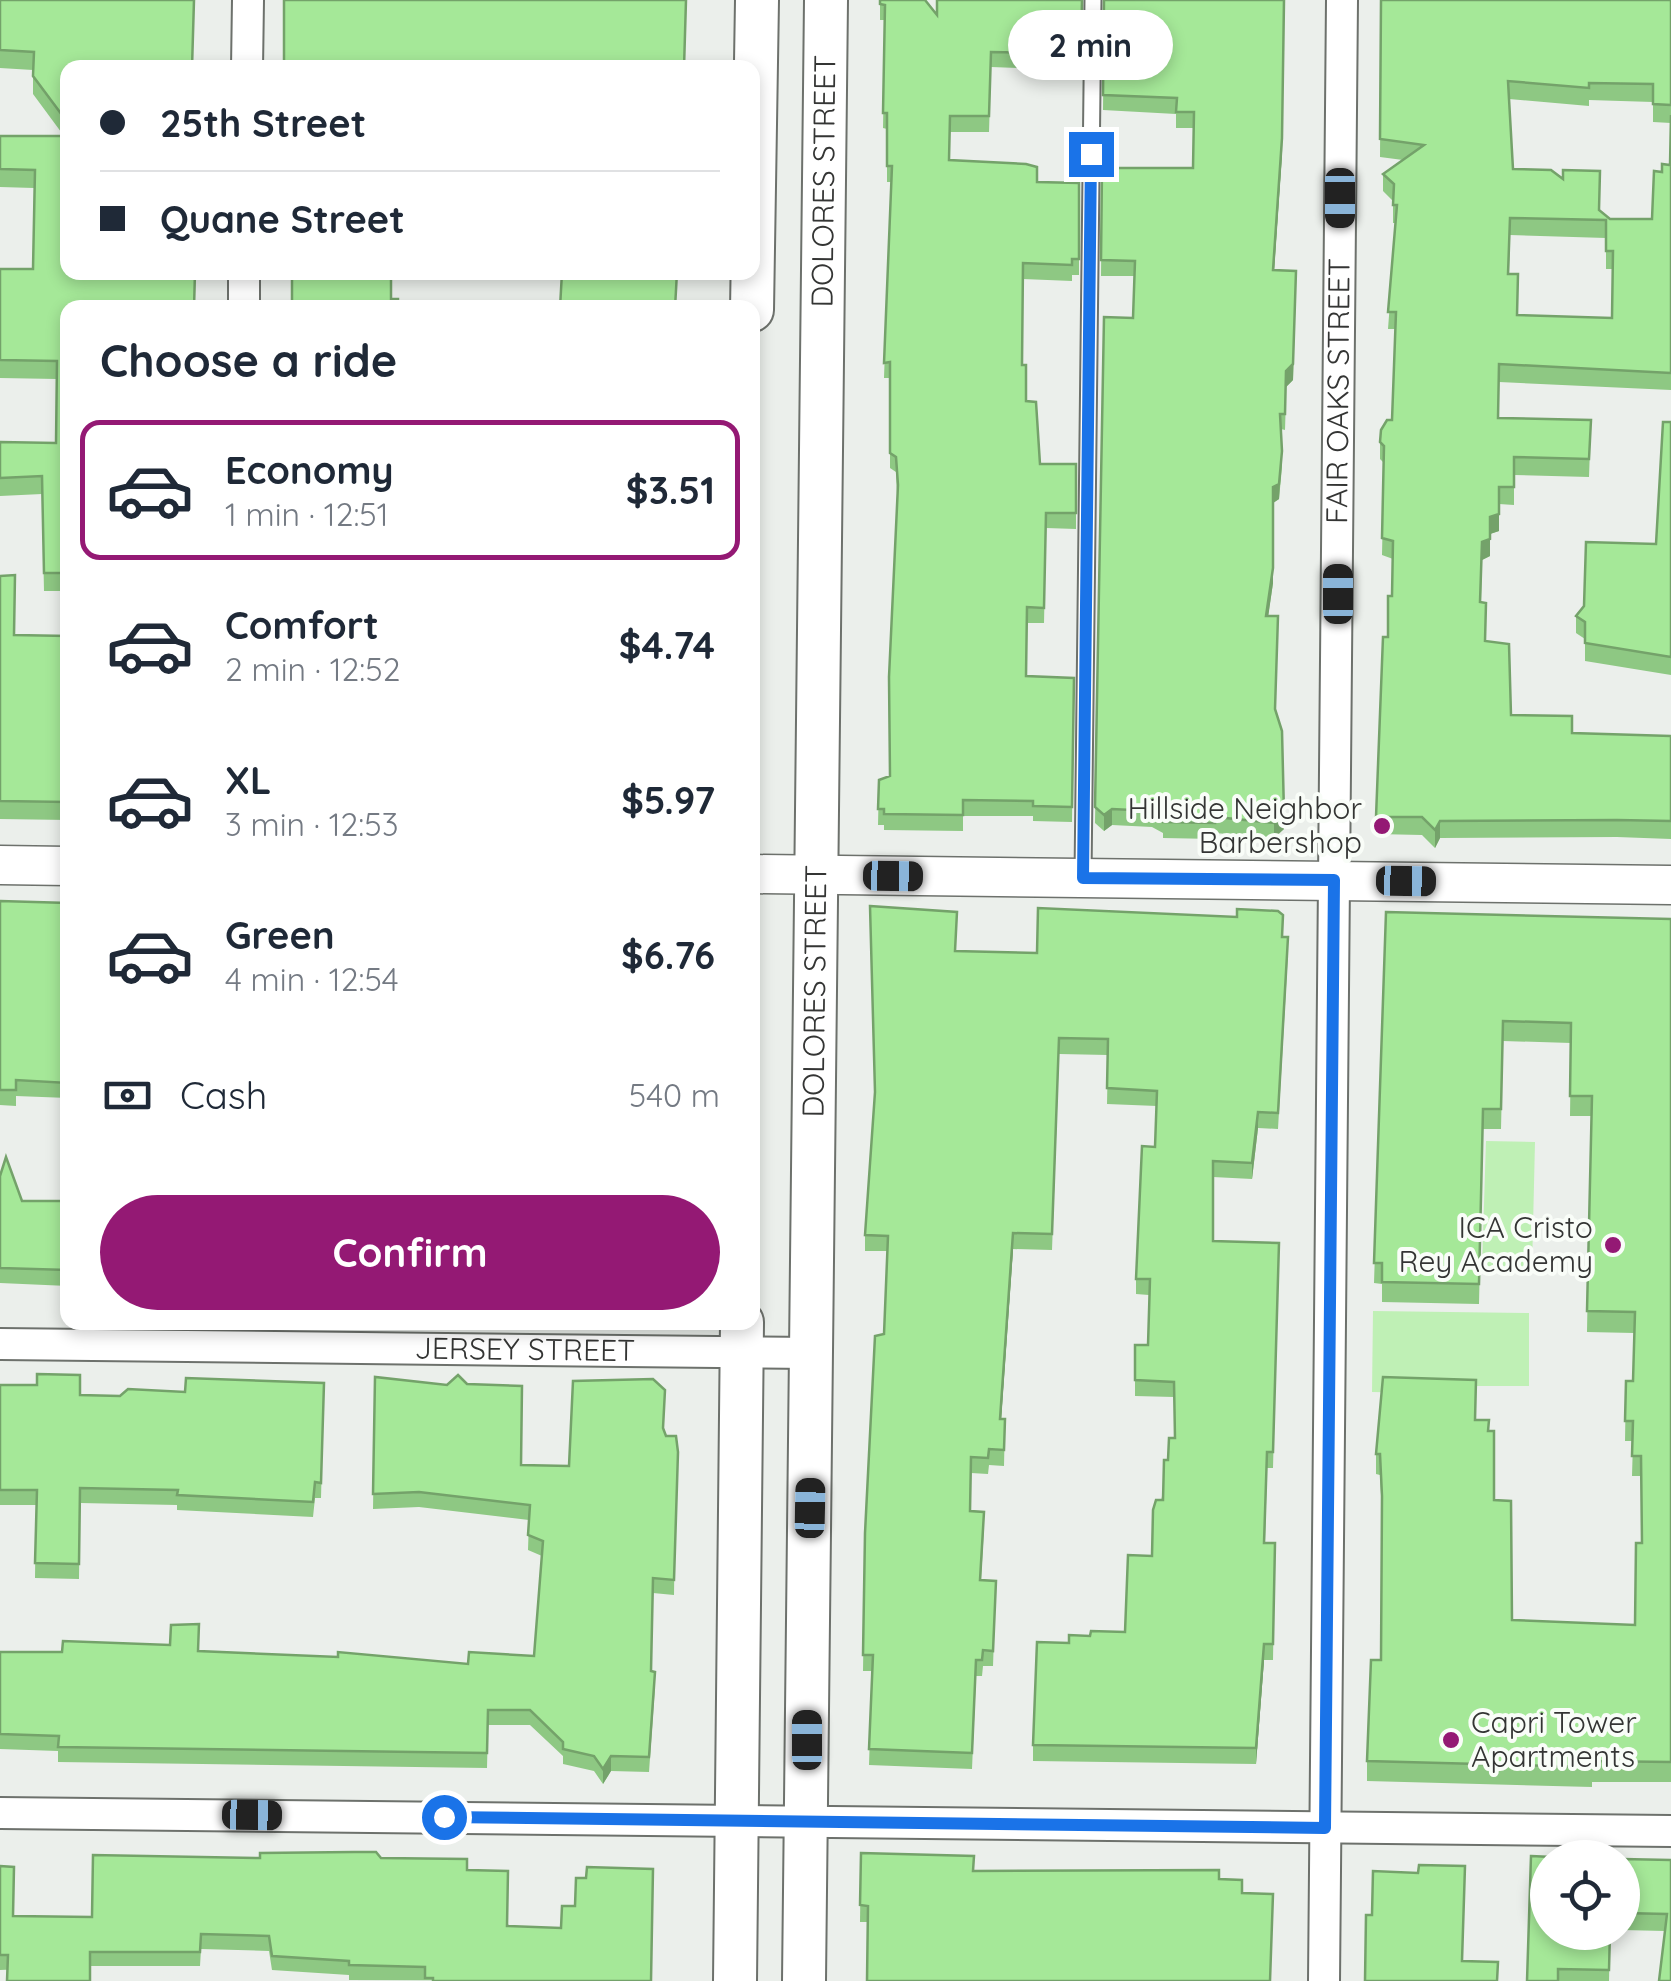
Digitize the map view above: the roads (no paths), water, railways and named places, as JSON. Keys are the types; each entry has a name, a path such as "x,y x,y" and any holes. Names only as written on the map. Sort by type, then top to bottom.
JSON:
{"main road":[{"path":"755,60 756,0"},
{"name":"DOLORES STREET","path":"804,1981 826,0"},
{"path":"735,1981 742,1338"}],"street":[{"path":"247,60 248,0"},
{"name":"FAIR OAKS STREET","path":"1324,1981 1342,0"},
{"path":"0,865 60,866"},
{"path":"760,874 1671,885"},
{"name":"JERSEY STREET","path":"0,1344 232,1334 742,1338 811,1353"},
{"path":"0,1812 1671,1831"}],"lane":[{"path":"1083,878 1092,0"}],"place":[{"name":"Hillside Neighbor Barbershop","path":"1382,826"},
{"name":"ICA Cristo Rey Academy","path":"1613,1245"},
{"name":"Capri Tower Apartments","path":"1451,1740"}]}
